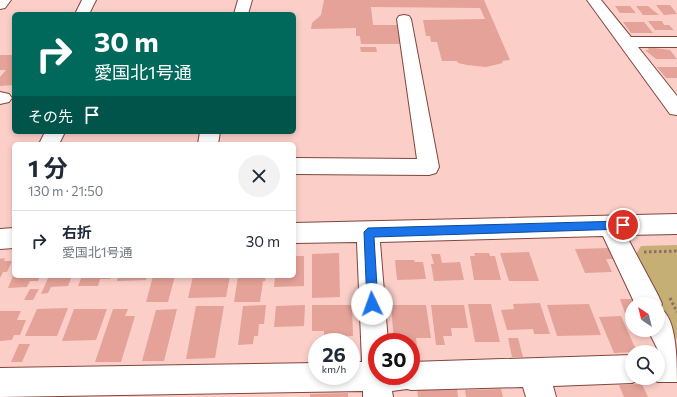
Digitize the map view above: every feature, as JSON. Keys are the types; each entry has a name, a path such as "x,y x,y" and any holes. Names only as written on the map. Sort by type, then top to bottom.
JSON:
{"street":[{"path":"0,5 4,0"},
{"path":"83,12 89,0"},
{"path":"242,12 245,0"},
{"path":"594,0 626,42 671,93 677,109"},
{"path":"296,166 429,167 404,19"},
{"path":"626,42 677,42"},
{"path":"296,233 677,224"},
{"path":"609,225 657,297"},
{"path":"368,232 380,333"},
{"path":"0,239 12,238"},
{"path":"665,335 677,358"},
{"path":"665,368 677,368"},
{"path":"420,377 538,384 625,370"},
{"path":"0,383 368,383"}],"path":[{"path":"648,258 644,252 677,251"},
{"path":"665,303 677,312"}],"shaded area":[{"path":"677,245 677,340 665,316 665,297 656,297 635,256 641,246"}],"building":[{"path":"324,0 484,0 510,60 502,61 503,63 486,67 467,65 458,63 457,61 442,61 437,42 431,42 430,36 426,36 423,20 485,19 480,8 371,7 373,25 397,25 400,44 361,44 360,36 356,36 356,28 311,29 312,23 321,15"},
{"path":"656,5 670,5 677,14 664,15"},
{"path":"615,6 630,6 636,13 620,13"},
{"path":"636,6 648,6 659,15 643,15"},
{"path":"648,21 662,21 664,25 669,25 674,30 655,30"},
{"path":"623,22 644,22 653,33 631,33"},
{"path":"360,47 376,47 377,52 361,52"},
{"path":"647,47 670,50 677,59 656,59 645,50 649,50"},
{"path":"0,55 12,55 12,85 0,86 0,77 6,70 0,70"},
{"path":"657,67 677,67 677,78 666,78"},
{"path":"609,248 614,259 606,259 612,272 585,273 575,249"},
{"path":"529,252 539,281 509,281 500,253"},
{"path":"339,253 340,297 312,298 312,254"},
{"path":"474,253 489,253 490,256 495,256 501,280 474,280 470,256 475,256"},
{"path":"431,254 440,254 442,263 460,262 464,280 434,281 431,264 434,264"},
{"path":"296,256 304,256 304,286 274,287 275,278 296,278"},
{"path":"5,258 4,261 12,261 7,272 3,272 0,278 0,259"},
{"path":"395,260 414,260 415,262 423,262 426,279 397,280"},
{"path":"12,278 39,278 38,281 30,281 27,287 8,288"},
{"path":"48,278 71,278 68,286 51,287 48,293 41,294"},
{"path":"81,278 110,278 100,279 98,286 78,286"},
{"path":"118,278 146,278 146,280 117,281"},
{"path":"152,278 174,278 168,302 146,302"},
{"path":"193,278 230,278 226,297 188,298"},
{"path":"238,278 266,278 265,281 263,281 260,302 234,302"},
{"path":"30,289 39,289 33,300 24,300"},
{"path":"620,299 625,299 625,313"},
{"path":"540,303 550,334 534,334 533,329 507,330 501,310 514,309 513,304"},
{"path":"468,304 491,304 500,342 475,342"},
{"path":"589,304 601,335 557,336 547,305"},
{"path":"266,305 264,324 259,324 258,336 254,336 253,344 238,345 243,306"},
{"path":"305,305 304,326 274,327 276,306"},
{"path":"312,305 352,305 353,333 324,333 324,331 312,331"},
{"path":"391,305 426,305 431,338 420,338 420,333 393,333"},
{"path":"431,305 464,305 468,328 451,328 452,336 443,336 445,345 436,345"},
{"path":"196,306 224,306 215,358 186,359"},
{"path":"68,308 57,336 25,336 37,309"},
{"path":"74,309 107,309 96,340 62,341"},
{"path":"113,309 128,309 125,316 135,316 121,362 95,362"},
{"path":"177,309 164,361 142,361 156,310"},
{"path":"0,311 21,311 17,320 26,320 20,335 14,335 12,340 0,341"},
{"path":"621,316 625,325 625,337 630,337 634,345 625,345 625,353 614,353 599,317"},
{"path":"508,338 518,338 523,357 512,357"},
{"path":"19,344 30,344 22,362 11,362"},
{"path":"619,385 642,385 648,397 624,397"},
{"path":"417,389 457,389 458,397 418,397"},
{"path":"501,389 503,397 466,397 465,390"},
{"path":"348,393 348,397 310,397 310,394"}],"route":[{"path":"372,304 368,232 623,225"}]}
